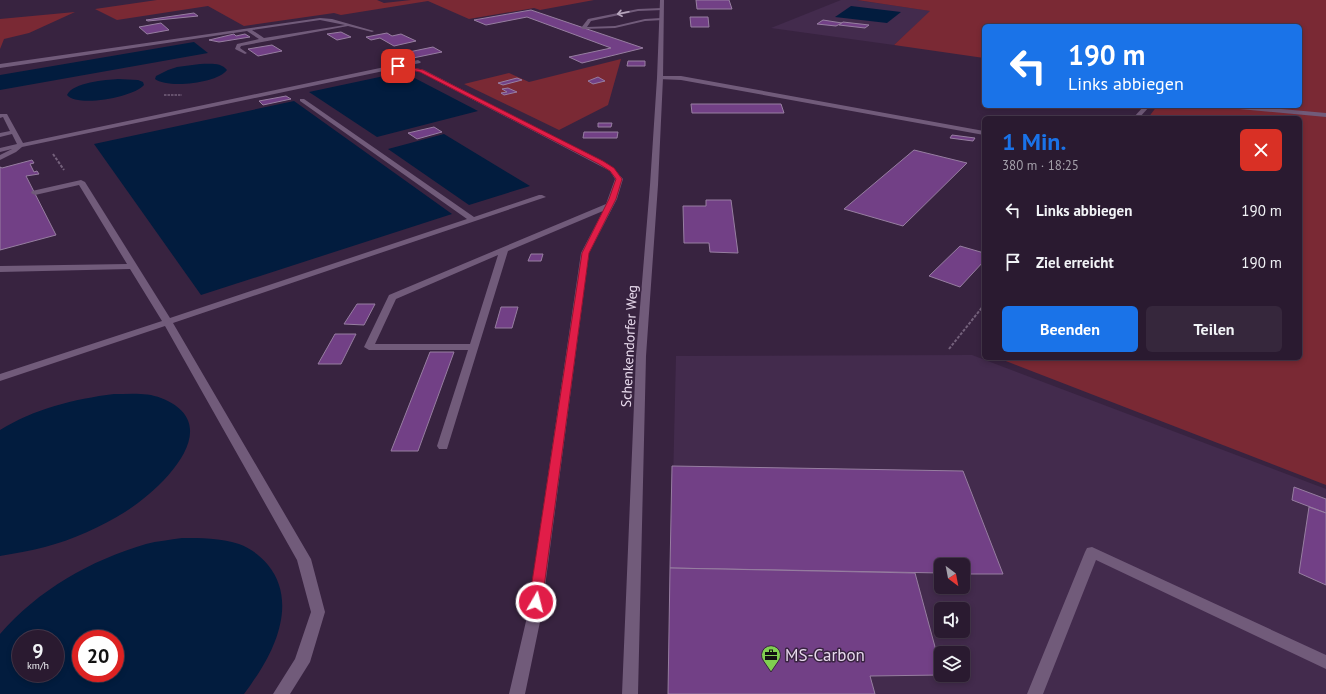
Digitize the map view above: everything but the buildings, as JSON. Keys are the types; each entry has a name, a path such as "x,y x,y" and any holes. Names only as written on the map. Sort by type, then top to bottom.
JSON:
{"street":[{"path":"638,10 662,10 645,20 615,27 583,28 590,20 638,10"},
{"name":"Schenkendorfer Weg","path":"630,694 641,356 654,185 662,10"},
{"path":"0,66 320,19 332,20 372,31"},
{"path":"245,53 237,48 239,45 348,25"},
{"path":"249,30 263,40"},
{"path":"0,150 418,62"},
{"path":"398,66 422,71 607,166 619,179 609,206 586,253 534,617 517,694"},
{"path":"660,78 680,78 982,133"},
{"path":"302,100 473,220"},
{"path":"1138,116 1145,108"},
{"path":"1248,108 1326,116"},
{"path":"0,116 6,115 21,145"},
{"path":"0,135 14,132"},
{"path":"0,158 14,151 21,145"},
{"path":"35,193 81,182 167,321 304,559 318,612 302,662 281,694"},
{"path":"0,378 542,197"},
{"path":"474,346 369,347 392,297 609,206"},
{"path":"443,446 504,249"},
{"path":"0,269 133,266"},
{"path":"1035,694 1092,552 1326,662"}],"path":[{"path":"44,140 64,171"},
{"path":"949,349 982,308"}],"shaded area":[{"path":"157,0 377,0 384,3 411,0 594,0 540,10 534,8 469,19 428,1 341,15 334,13 244,26 208,6 117,20 95,9"},
{"path":"841,0 857,0 931,11 894,45 771,28"},
{"path":"857,0 1326,0 1326,485 1003,360 1302,360 1302,116 1150,116 1156,108 1302,108 1302,24 982,24 982,58 894,45 930,11"},
{"path":"75,12 29,33 4,39 0,49 0,19"},
{"path":"621,59 608,105 559,130 464,84 509,73 529,82"},
{"path":"972,355 1326,489 1326,694 668,694 676,356"}],"water":[{"path":"851,6 901,12 887,23 835,17"},
{"path":"194,42 208,53 0,90 0,75"},
{"path":"200,64 218,65 227,70 222,75 214,78 192,83 170,84 155,79 156,76 177,67"},
{"path":"403,72 478,111 377,137 309,92"},
{"path":"118,79 138,80 143,82 144,85 118,97 94,101 73,99 67,95 70,91 83,84"},
{"path":"294,101 452,214 201,295 94,144"},
{"path":"444,134 530,186 469,205 388,149"},
{"path":"114,394 156,396 181,410 189,424 189,440 182,457 170,474 155,489 125,512 106,523 76,537 55,544 34,550 0,556 0,430 27,416 55,406"},
{"path":"182,538 210,539 239,544 259,555 268,565 276,578 281,591 282,606 278,634 266,661 244,694 0,694 0,634 15,618 48,590 67,578 105,559 146,544"}],"place":[{"name":"MS-Carbon","path":"771,672"}],"route":[{"path":"398,66 422,71 601,163 612,170 619,179 613,199 586,253 536,602"}]}
